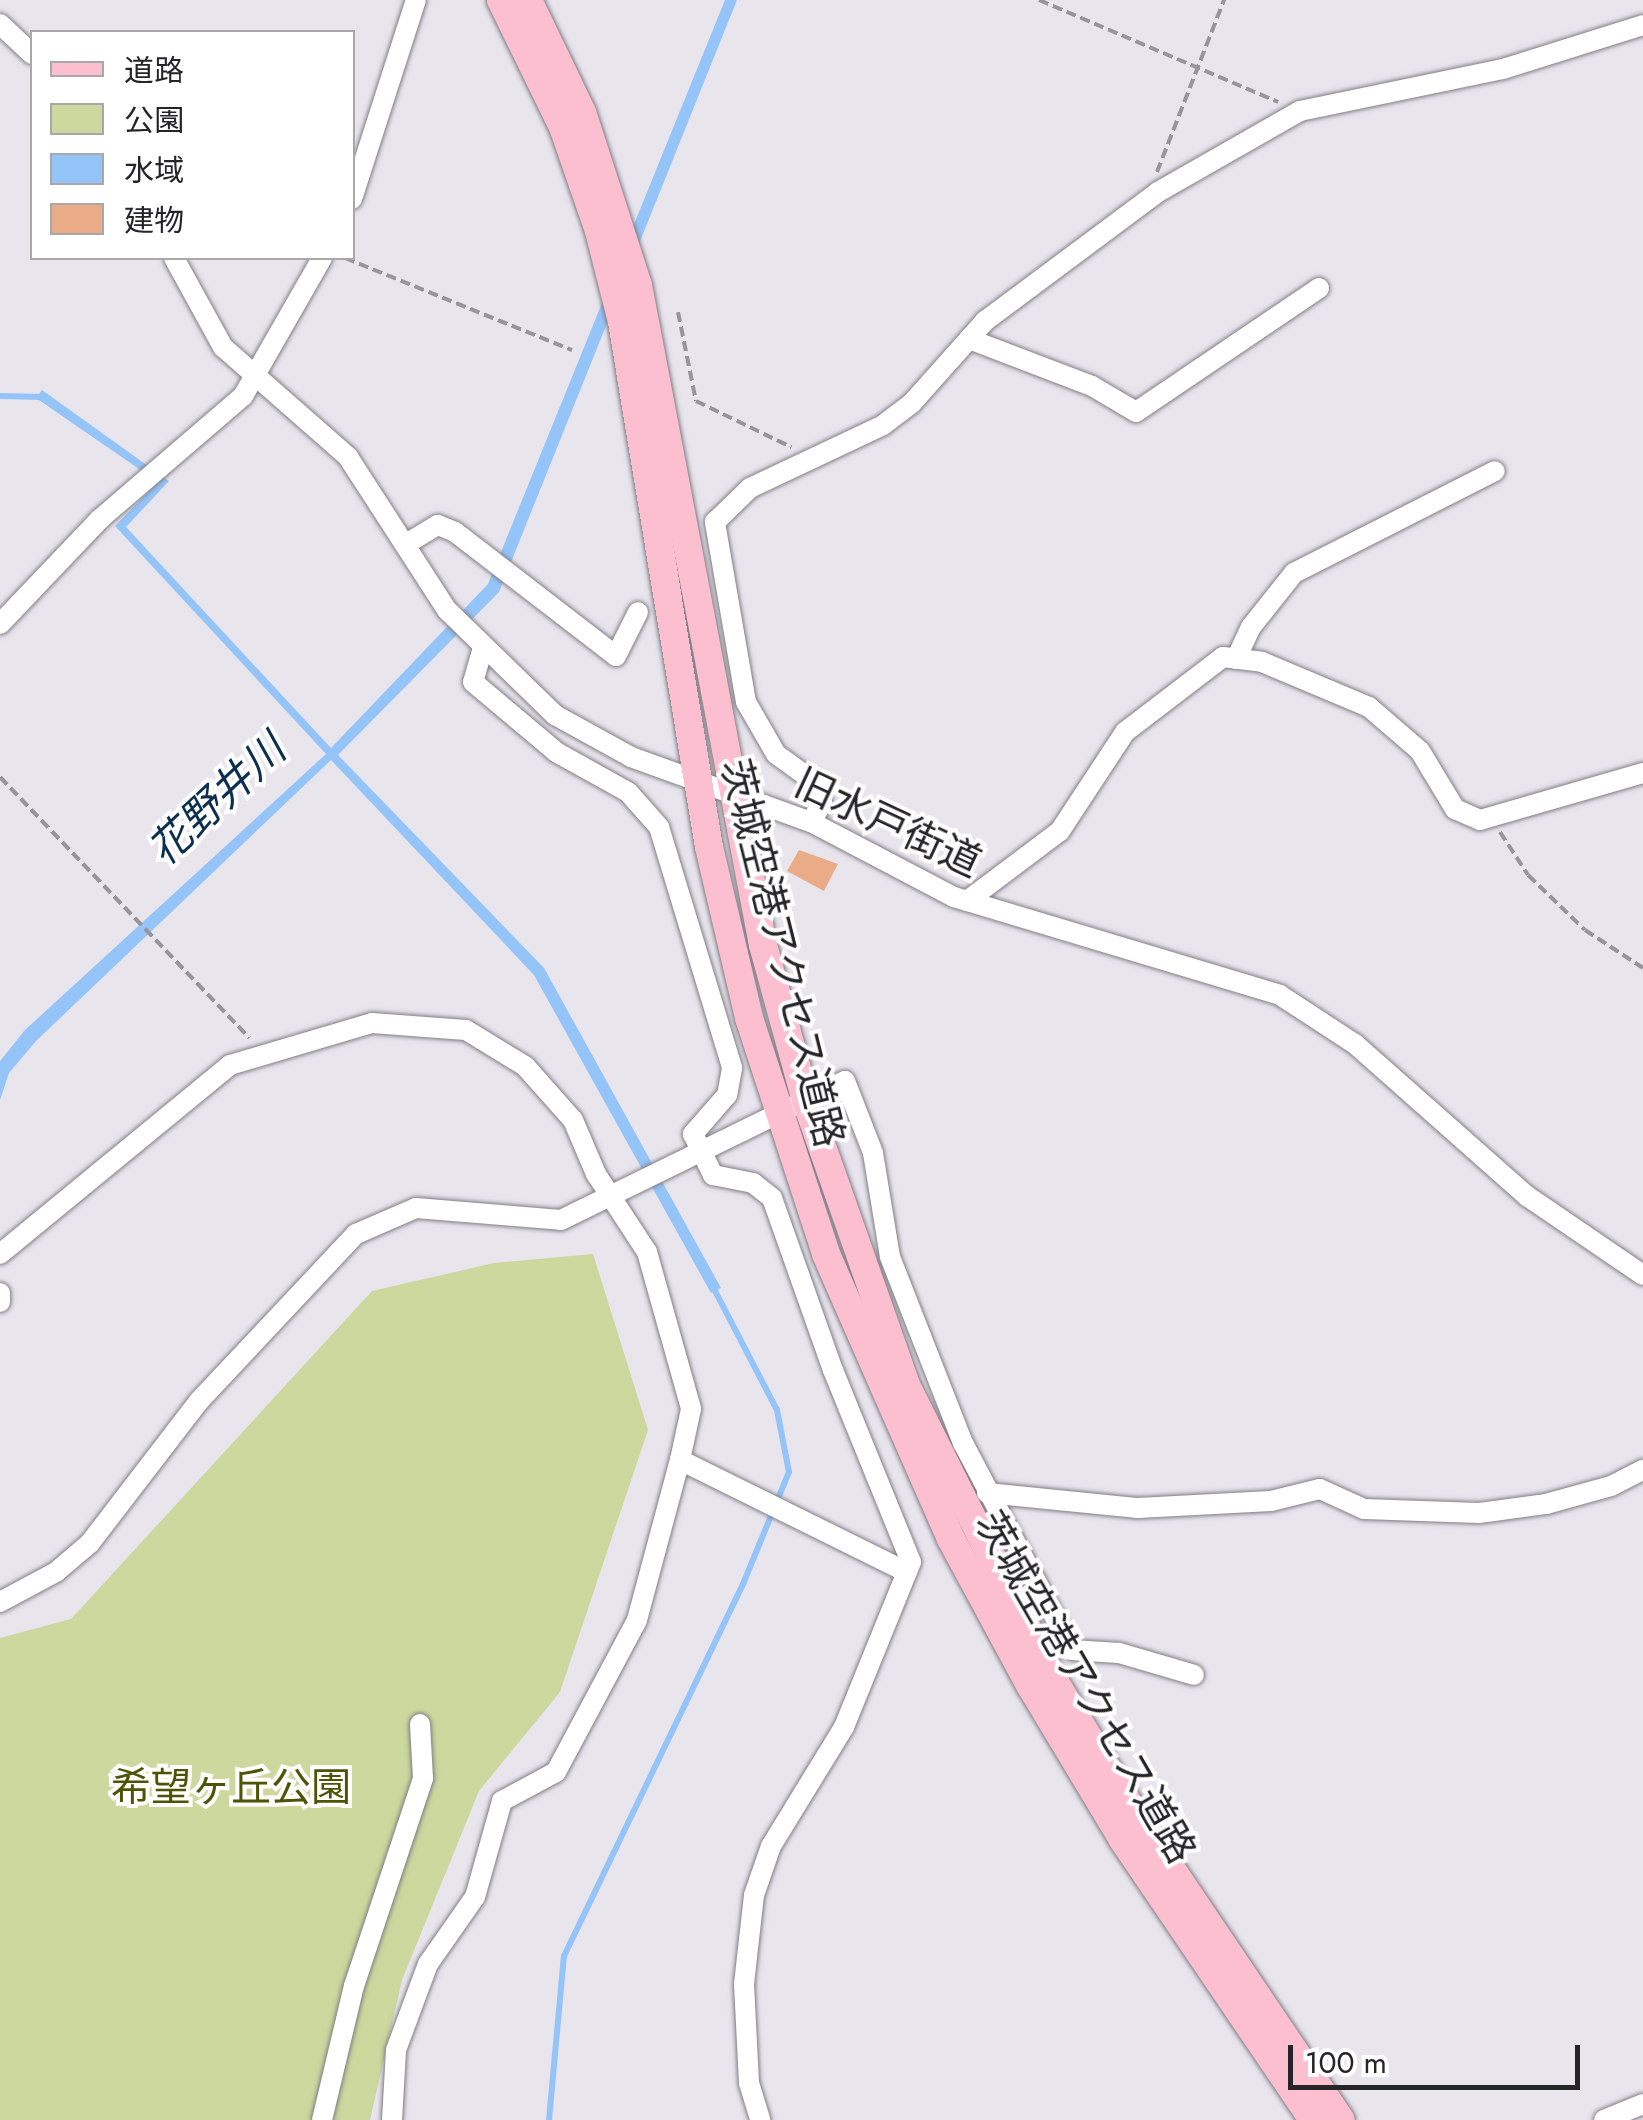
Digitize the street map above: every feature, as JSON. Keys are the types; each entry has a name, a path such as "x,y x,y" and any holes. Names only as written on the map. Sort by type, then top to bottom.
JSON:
{"main road":[{"name":"茨城空港アクセス道路","path":"500,0 563,126 622,322 696,781 777,1113 826,1254 952,1540 1123,1840 1313,2120"},
{"name":"茨城空港アクセス道路","path":"528,0 582,112 638,286 683,502 730,790 805,1098 906,1385 971,1526 1141,1824 1341,2120"}],"street":[{"path":"355,189 416,0"},
{"path":"0,24 30,52"},
{"path":"812,822 822,803 820,786 776,754 746,702 715,522 750,488 912,404 970,339 1158,192 1300,112 1503,69 1643,25"},
{"name":"旧水戸街道","path":"175,260 205,324 257,379 348,457 446,610 475,643 554,716 631,757 812,822 967,901 1280,995 1354,1044 1527,1196 1643,1275"},
{"path":"0,624 100,519 210,430 257,379 321,260"},
{"path":"970,339 1092,386 1136,412 1319,288"},
{"path":"1236,658 1251,627 1294,572 1494,471"},
{"path":"406,544 438,525 456,532 616,656 638,612"},
{"path":"475,643 473,682 556,752 647,808 674,859 732,1068 720,1106 695,1126 699,1150 713,1175 753,1183 772,1198 832,1370 911,1562 844,1727 771,1846 754,1895 744,1984 749,2083 760,2120"},
{"path":"967,901 1060,832 1124,732 1223,657 1262,662 1369,708 1420,751 1455,809 1480,820 1643,773"},
{"path":"0,1254 154,1123 230,1065 372,1023 466,1030 525,1066 573,1120 610,1195 647,1252 691,1409 669,1519 636,1620 556,1772 502,1801 476,1897 428,1964 396,2050 392,2120"},
{"path":"0,1602 56,1572 90,1542 200,1401 356,1234 416,1208 561,1220 845,1081 873,1153 890,1257 987,1493 1072,1650 1119,1654 1194,1674"},
{"path":"0,1293 0,1302"},
{"path":"680,1460 907,1572"},
{"path":"987,1493 1138,1508 1271,1501 1320,1488 1364,1509 1479,1512 1546,1504 1611,1486 1643,1470"},
{"path":"322,2120 360,1967 424,1778 420,1724"},
{"path":"1604,2120 1643,2104"}],"path":[{"path":"1038,0 1300,112"},
{"path":"1158,192 1157,164 1224,0"},
{"path":"350,260 572,350"},
{"path":"678,312 696,401 814,458"},
{"path":"0,777 151,939 265,1053"},
{"path":"1490,816 1528,876 1584,930 1643,968"}],"green space":[{"name":"希望ヶ丘公園","path":"593,1254 648,1430 560,1692 479,1791 402,1980 370,2120 0,2120 0,1638 71,1619 372,1291 494,1263"}],"water":[{"path":"725,0 737,0 499,592 338,755 544,968 721,1288 711,1293 534,975 331,760 36,1041 9,1073 0,1100 0,1061 25,1030 326,754 115,526 158,482 36,398 42,390 169,481 126,527 331,748 488,584"}],"building":[{"path":"799,850 838,864 824,891 787,871"}],"waterway":[{"path":"0,396 43,397"},
{"path":"549,2120 564,1956 743,1584 789,1472 777,1410 711,1283"}],"water label":[{"name":"花野井川","path":"217,800"}]}
